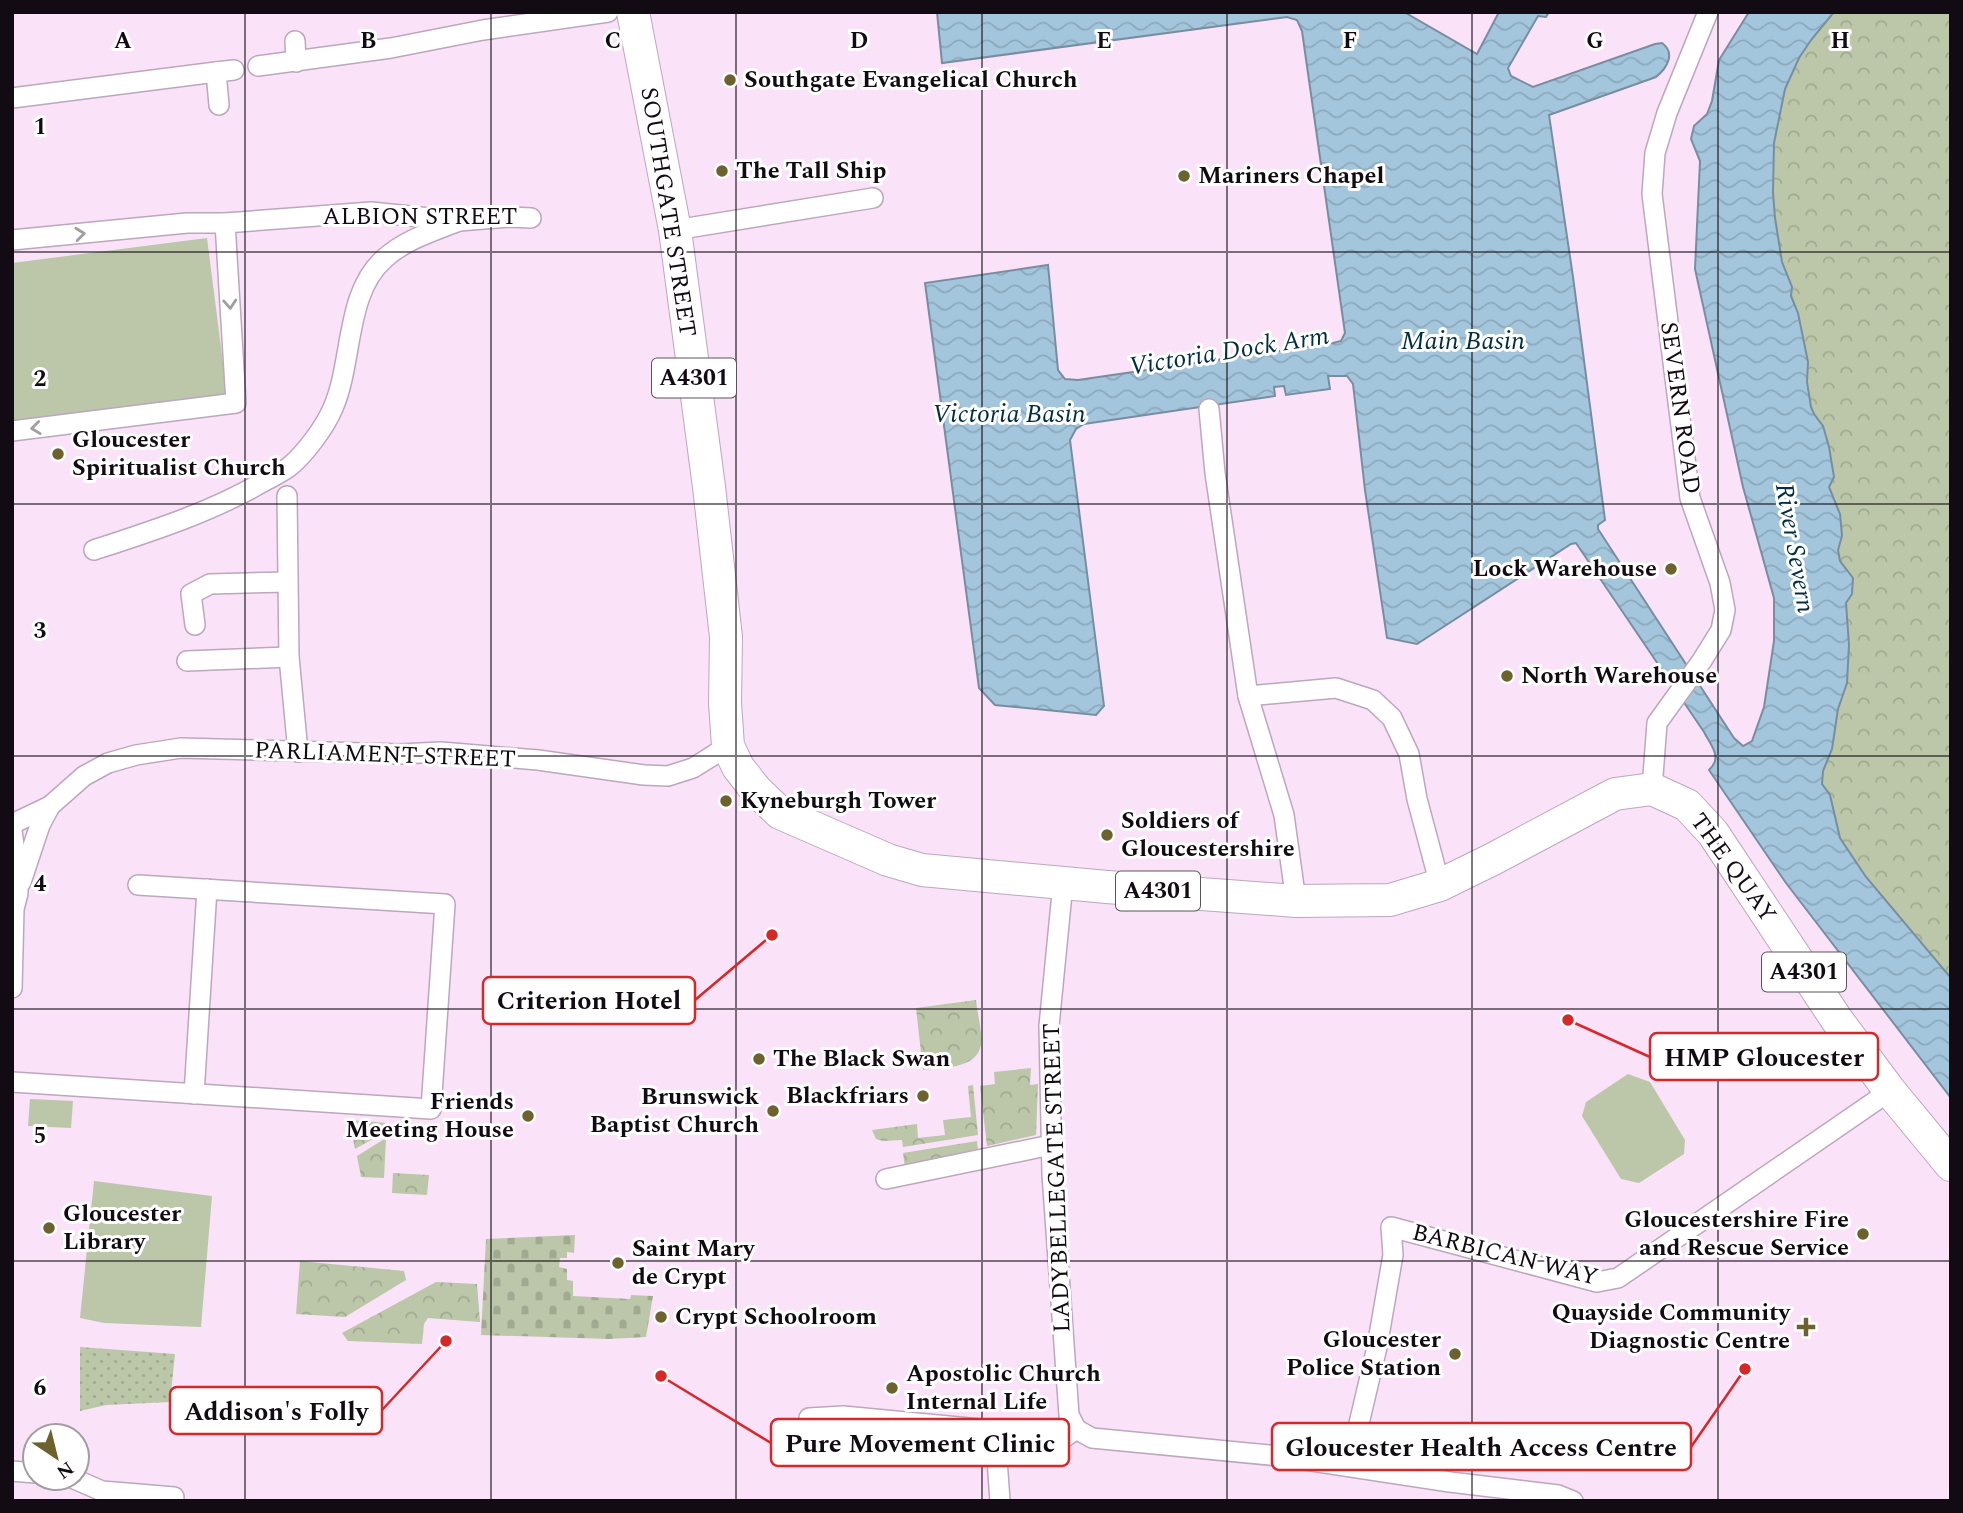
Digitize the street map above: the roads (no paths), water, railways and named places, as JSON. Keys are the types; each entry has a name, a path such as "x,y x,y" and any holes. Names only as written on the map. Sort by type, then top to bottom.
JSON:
{"main road":[{"name":"SOUTHGATE STREET","path":"633,12 675,230 726,637 725,703 728,746"},
{"name":"A4301","path":"728,746 738,767 756,790 780,813 888,860 922,870 1296,901 1390,900 1440,885 1615,794 1652,789"},
{"name":"THE QUAY","path":"1652,789 1687,805 1713,833 1837,1020 1890,1091 1951,1165"}],"street":[{"path":"258,66 418,44 483,30 608,12"},
{"name":"SEVERN ROAD","path":"1652,789 1657,723 1721,630 1725,610 1720,583 1690,498 1652,194 1655,153 1667,113 1708,12"},
{"path":"295,41 296,62"},
{"path":"12,99 225,71 219,105"},
{"path":"675,230 873,198"},
{"name":"ALBION STREET","path":"12,240 187,223 225,223 371,212 459,221 531,218"},
{"path":"94,550 187,520 249,490 289,466 319,432 334,407 358,301 371,275 382,260 396,249 459,221"},
{"path":"12,431 236,403 225,223"},
{"path":"1209,410 1215,473 1248,696 1284,815 1296,901"},
{"path":"286,496 289,657 298,752"},
{"path":"195,625 191,594 210,584 287,582"},
{"path":"187,661 289,657"},
{"path":"1248,696 1336,688 1373,700 1392,718 1409,754 1417,799 1440,885"},
{"name":"PARLIAMENT STREET","path":"12,824 50,806 70,787 96,769 136,755 181,748 400,754 441,752 538,760 668,776 693,768 728,746"},
{"name":"PARLIAMENT STREET","path":"18,893 40,825 50,806"},
{"path":"12,831 18,874 12,988"},
{"name":"LADYBELLEGATE STREET","path":"1063,883 1049,1026 1051,1145 1069,1415 1076,1429"},
{"path":"12,1082 431,1109 445,904 138,885"},
{"path":"194,1094 207,889"},
{"name":"BARBICAN WAY","path":"1349,1466 1377,1347 1393,1255 1391,1227 1597,1282 1618,1278 1890,1091"},
{"path":"886,1179 1051,1145"},
{"path":"809,1418 843,1416 1065,1437 1076,1429 1092,1438 1279,1456 1564,1499"},
{"path":"995,1431 1000,1501"},
{"path":"91,1487 102,1492 174,1497"}],"water":[{"path":"937,12 1404,12 1477,54 1499,12 1549,12 1546,17 1538,16 1508,68 1511,76 1533,87 1662,43 1669,51 1669,56 1664,69 1656,77 1549,115 1605,520 1598,525 1598,529 1734,738 1743,746 1752,741 1764,707 1774,641 1774,598 1743,487 1695,269 1700,161 1691,139 1694,126 1707,114 1712,101 1719,60 1749,12 1834,12 1799,58 1785,89 1774,143 1773,193 1782,262 1792,287 1791,296 1798,313 1808,362 1807,382 1811,407 1823,426 1829,447 1834,477 1829,487 1840,514 1840,561 1853,578 1852,594 1846,603 1849,645 1847,683 1838,709 1832,749 1823,771 1822,784 1830,795 1840,838 1866,877 1951,978 1951,1098 1786,883 1709,770 1715,756 1704,732 1576,543 1417,644 1387,638 1365,490 1353,384 1347,376 1328,376 1330,389 1286,395 1284,386 1274,387 1275,396 1084,424 1076,429 1070,440 1104,706 1096,715 995,705 979,688 925,283 1048,265 1058,370 1065,379 1078,380 1333,343 1341,341 1345,333 1302,31 1297,20 1287,17 942,63"}],"place":[{"name":"Southgate Evangelical Church","path":"730,80"},
{"name":"The Tall Ship","path":"722,171"},
{"name":"Mariners Chapel","path":"1184,176"},
{"name":"Gloucester Spiritualist Church","path":"58,454"},
{"name":"Lock Warehouse","path":"1671,569"},
{"name":"North Warehouse","path":"1507,676"},
{"name":"Kyneburgh Tower","path":"726,801"},
{"name":"Soldiers of Gloucestershire","path":"1107,835"},
{"name":"Criterion Hotel","path":"772,935"},
{"name":"HMP Gloucester","path":"1568,1020"},
{"name":"The Black Swan","path":"759,1059"},
{"name":"Blackfriars","path":"923,1096"},
{"name":"Brunswick Baptist Church","path":"773,1111"},
{"name":"Friends Meeting House","path":"528,1116"},
{"name":"Gloucester Library","path":"49,1228"},
{"name":"Gloucestershire Fire and Rescue Service","path":"1863,1234"},
{"name":"Saint Mary de Crypt","path":"618,1263"},
{"name":"Crypt Schoolroom","path":"661,1317"},
{"name":"Quayside Community Diagnostic Centre","path":"1806,1327"},
{"name":"Addison's Folly","path":"446,1341"},
{"name":"Gloucester Police Station","path":"1455,1354"},
{"name":"Gloucester Health Access Centre","path":"1745,1369"},
{"name":"Pure Movement Clinic","path":"661,1376"},
{"name":"Apostolic Church Internal Life","path":"892,1388"}],"water label":[{"name":"Main Basin","path":"1463,341"},
{"name":"Victoria Dock Arm","path":"1229,351"},
{"name":"Victoria Basin","path":"1009,414"},
{"name":"River Severn","path":"1795,548"}]}
